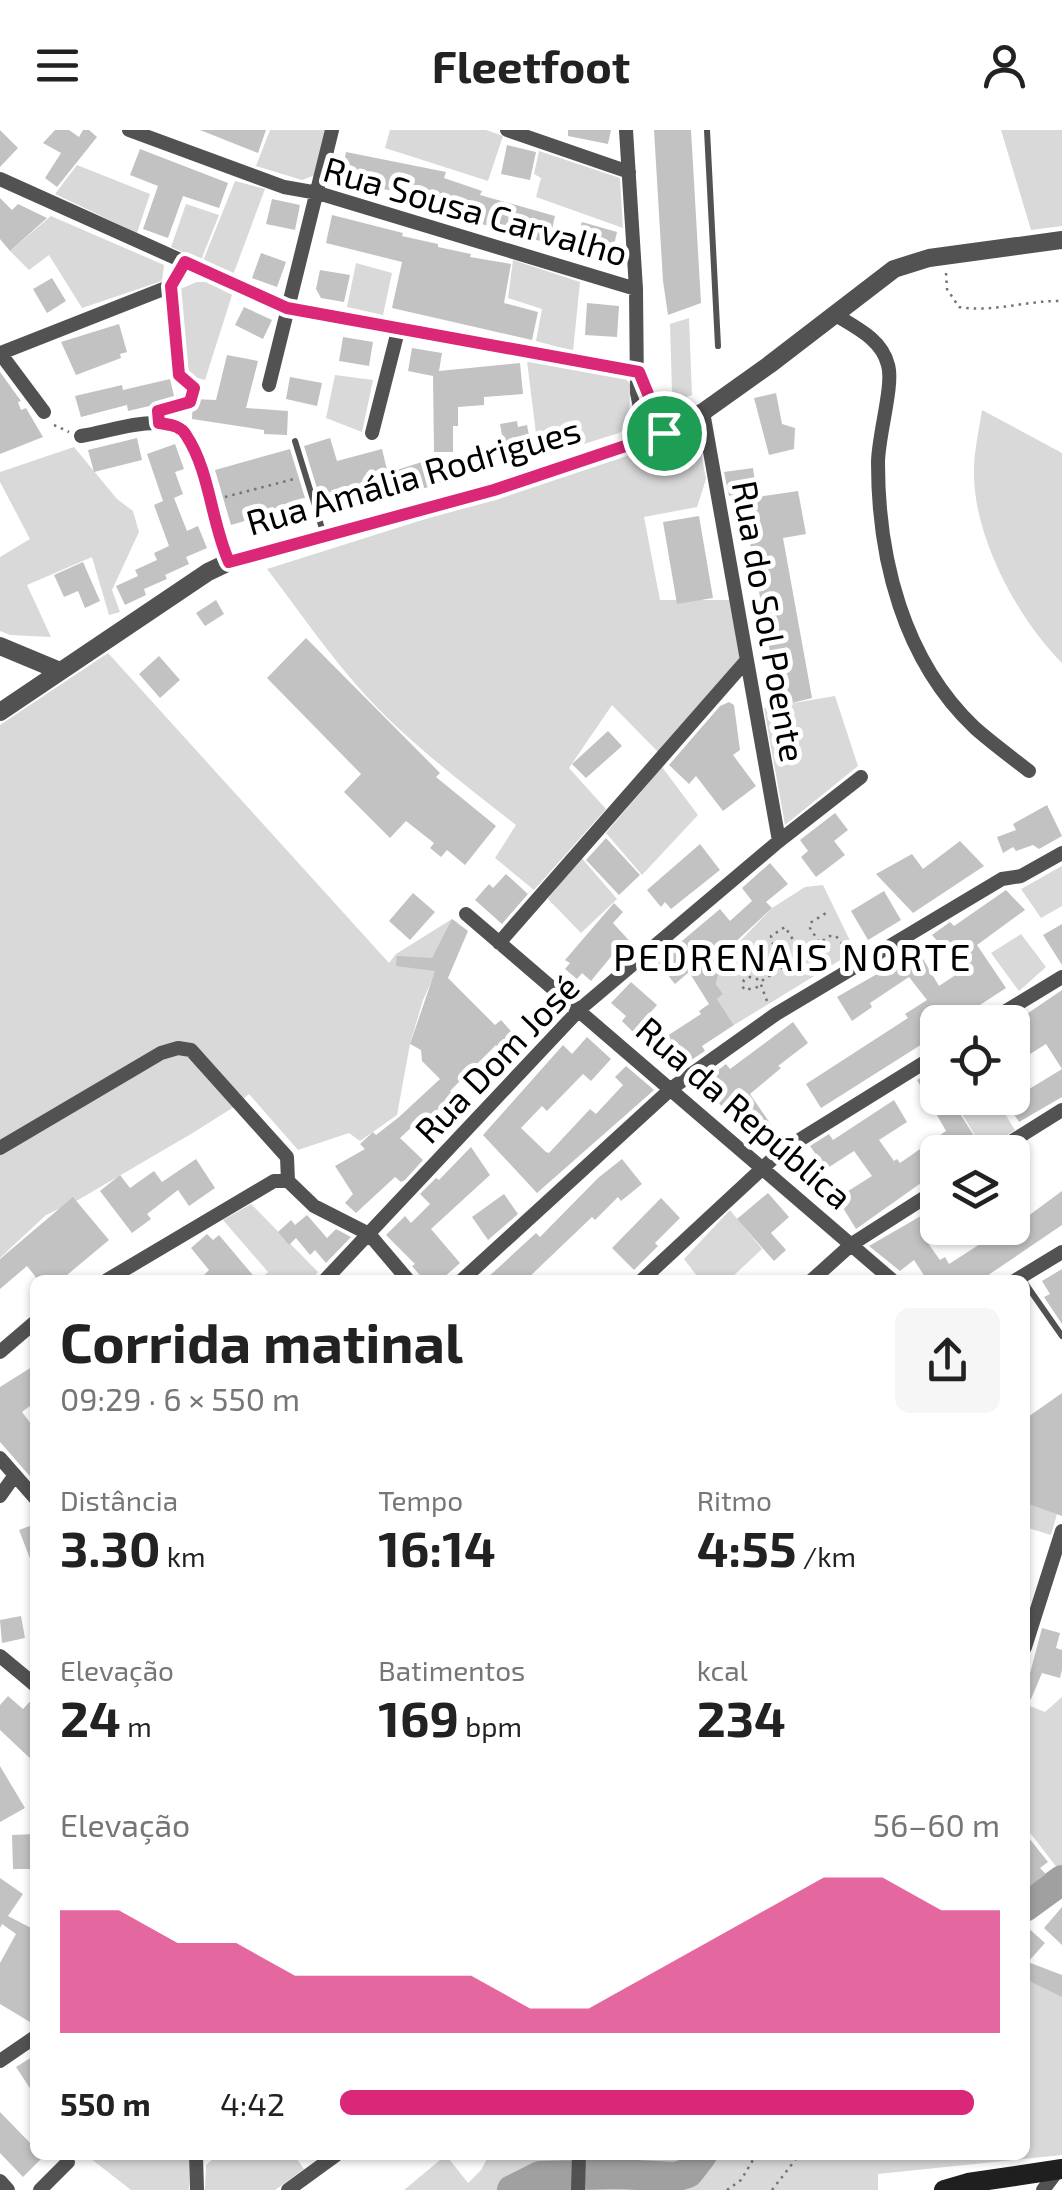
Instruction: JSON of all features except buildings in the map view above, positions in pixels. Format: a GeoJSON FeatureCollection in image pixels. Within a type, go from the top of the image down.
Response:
{"type":"FeatureCollection","features":[{"type":"Feature","properties":{"kind":"main road"},"geometry":{"type":"LineString","coordinates":[[944,2190],[1008,2184],[1061,2169]]}},
{"type":"Feature","properties":{"kind":"street","name":"Rua Sousa Carvalho"},"geometry":{"type":"LineString","coordinates":[[129,130],[284,187],[318,192],[636,289]]}},
{"type":"Feature","properties":{"kind":"street"},"geometry":{"type":"LineString","coordinates":[[269,385],[332,130]]}},
{"type":"Feature","properties":{"kind":"street"},"geometry":{"type":"LineString","coordinates":[[507,130],[630,172]]}},
{"type":"Feature","properties":{"kind":"street"},"geometry":{"type":"LineString","coordinates":[[626,130],[639,372],[655,437]]}},
{"type":"Feature","properties":{"kind":"street"},"geometry":{"type":"LineString","coordinates":[[0,179],[287,308],[639,372]]}},
{"type":"Feature","properties":{"kind":"street","name":"Rua Amália Rodrigues"},"geometry":{"type":"LineString","coordinates":[[0,712],[229,562],[494,490],[655,437],[703,412],[894,269],[946,256],[1062,240]]}},
{"type":"Feature","properties":{"kind":"street"},"geometry":{"type":"LineString","coordinates":[[44,412],[0,353],[171,286],[185,262]]}},
{"type":"Feature","properties":{"kind":"street"},"geometry":{"type":"LineString","coordinates":[[834,314],[875,340],[888,365],[888,392],[878,436],[878,506],[886,559],[901,612],[925,662],[956,706],[974,727],[1029,771]]}},
{"type":"Feature","properties":{"kind":"street"},"geometry":{"type":"LineString","coordinates":[[372,433],[399,328]]}},
{"type":"Feature","properties":{"kind":"street","name":"Rua do Sol Poente"},"geometry":{"type":"LineString","coordinates":[[703,412],[780,840]]}},
{"type":"Feature","properties":{"kind":"street"},"geometry":{"type":"LineString","coordinates":[[81,436],[159,423],[177,426],[186,434],[229,562]]}},
{"type":"Feature","properties":{"kind":"street"},"geometry":{"type":"LineString","coordinates":[[0,646],[60,671]]}},
{"type":"Feature","properties":{"kind":"street"},"geometry":{"type":"LineString","coordinates":[[499,943],[746,661]]}},
{"type":"Feature","properties":{"kind":"street","name":"Rua Dom José"},"geometry":{"type":"LineString","coordinates":[[330,1275],[580,1010],[780,840],[861,777]]}},
{"type":"Feature","properties":{"kind":"street"},"geometry":{"type":"LineString","coordinates":[[467,1275],[672,1088],[776,1014],[1002,880],[1021,876],[1062,853]]}},
{"type":"Feature","properties":{"kind":"street","name":"Rua da República"},"geometry":{"type":"LineString","coordinates":[[466,914],[886,1275]]}},
{"type":"Feature","properties":{"kind":"street"},"geometry":{"type":"LineString","coordinates":[[1016,1005],[1062,977]]}},
{"type":"Feature","properties":{"kind":"street"},"geometry":{"type":"LineString","coordinates":[[0,1148],[161,1053],[178,1048],[192,1050],[287,1157],[288,1181],[314,1206],[370,1234],[404,1275]]}},
{"type":"Feature","properties":{"kind":"street"},"geometry":{"type":"LineString","coordinates":[[647,1275],[780,1152],[920,1065]]}},
{"type":"Feature","properties":{"kind":"street"},"geometry":{"type":"LineString","coordinates":[[1022,1135],[1062,1110]]}},
{"type":"Feature","properties":{"kind":"street"},"geometry":{"type":"LineString","coordinates":[[115,1275],[274,1181],[288,1181]]}},
{"type":"Feature","properties":{"kind":"street"},"geometry":{"type":"LineString","coordinates":[[818,1275],[852,1244],[920,1201]]}},
{"type":"Feature","properties":{"kind":"street"},"geometry":{"type":"LineString","coordinates":[[1028,1275],[1062,1252]]}},
{"type":"Feature","properties":{"kind":"street"},"geometry":{"type":"LineString","coordinates":[[0,1352],[30,1327]]}},
{"type":"Feature","properties":{"kind":"street"},"geometry":{"type":"LineString","coordinates":[[0,1458],[30,1492]]}},
{"type":"Feature","properties":{"kind":"street"},"geometry":{"type":"LineString","coordinates":[[0,1496],[15,1475]]}},
{"type":"Feature","properties":{"kind":"street"},"geometry":{"type":"LineString","coordinates":[[1030,1632],[1062,1531]]}},
{"type":"Feature","properties":{"kind":"street"},"geometry":{"type":"LineString","coordinates":[[0,1656],[30,1681]]}},
{"type":"Feature","properties":{"kind":"street"},"geometry":{"type":"LineString","coordinates":[[0,2061],[30,2040]]}},
{"type":"Feature","properties":{"kind":"street"},"geometry":{"type":"LineString","coordinates":[[196,2160],[197,2190]]}},
{"type":"Feature","properties":{"kind":"street"},"geometry":{"type":"LineString","coordinates":[[288,2190],[329,2160]]}},
{"type":"Feature","properties":{"kind":"street"},"geometry":{"type":"LineString","coordinates":[[40,2190],[68,2162]]}},
{"type":"Feature","properties":{"kind":"street"},"geometry":{"type":"LineString","coordinates":[[578,2162],[578,2190]]}},
{"type":"Feature","properties":{"kind":"street"},"geometry":{"type":"LineString","coordinates":[[1043,2190],[1061,2169]]}},
{"type":"Feature","properties":{"kind":"street"},"geometry":{"type":"LineString","coordinates":[[0,2181],[8,2190]]}},
{"type":"Feature","properties":{"kind":"lane"},"geometry":{"type":"LineString","coordinates":[[707,130],[718,346]]}},
{"type":"Feature","properties":{"kind":"lane"},"geometry":{"type":"LineString","coordinates":[[295,441],[324,536]]}},
{"type":"Feature","properties":{"kind":"lane"},"geometry":{"type":"LineString","coordinates":[[1030,1292],[1062,1336]]}},
{"type":"Feature","properties":{"kind":"path"},"geometry":{"type":"LineString","coordinates":[[946,256],[946,289],[959,307],[973,310],[1034,301],[1062,302]]}},
{"type":"Feature","properties":{"kind":"path"},"geometry":{"type":"LineString","coordinates":[[159,423],[158,411],[190,402],[194,388],[179,375],[171,286]]}},
{"type":"Feature","properties":{"kind":"path"},"geometry":{"type":"LineString","coordinates":[[44,412],[57,429],[81,436]]}},
{"type":"Feature","properties":{"kind":"path"},"geometry":{"type":"LineString","coordinates":[[208,501],[306,476]]}},
{"type":"Feature","properties":{"kind":"path"},"geometry":{"type":"LineString","coordinates":[[819,943],[810,923],[826,914]]}},
{"type":"Feature","properties":{"kind":"path"},"geometry":{"type":"LineString","coordinates":[[776,1014],[760,989],[754,986],[745,990],[742,986],[744,980],[762,980],[786,965],[772,942],[771,936],[778,931],[785,928],[802,954],[836,936],[856,966]]}},
{"type":"Feature","properties":{"kind":"path"},"geometry":{"type":"LineString","coordinates":[[760,989],[762,980]]}},
{"type":"Feature","properties":{"kind":"path"},"geometry":{"type":"LineString","coordinates":[[727,2190],[741,2180],[753,2160]]}},
{"type":"Feature","properties":{"kind":"path"},"geometry":{"type":"LineString","coordinates":[[772,2190],[795,2160]]}},
{"type":"Feature","properties":{"kind":"shaded area"},"geometry":{"type":"Polygon","coordinates":[[[270,130],[325,130],[315,175],[302,180],[256,166],[270,130]]]}},
{"type":"Feature","properties":{"kind":"shaded area"},"geometry":{"type":"Polygon","coordinates":[[[390,130],[486,130],[503,136],[488,181],[385,148],[390,130]]]}},
{"type":"Feature","properties":{"kind":"shaded area"},"geometry":{"type":"Polygon","coordinates":[[[1001,130],[1062,130],[1062,226],[1031,230],[1001,130]]]}},
{"type":"Feature","properties":{"kind":"shaded area"},"geometry":{"type":"Polygon","coordinates":[[[539,151],[620,178],[623,228],[536,197],[541,178],[534,174],[539,151]]]}},
{"type":"Feature","properties":{"kind":"shaded area"},"geometry":{"type":"Polygon","coordinates":[[[77,165],[150,194],[137,233],[55,194],[77,165]]]}},
{"type":"Feature","properties":{"kind":"shaded area"},"geometry":{"type":"Polygon","coordinates":[[[235,181],[265,189],[233,275],[203,261],[235,181]]]}},
{"type":"Feature","properties":{"kind":"shaded area"},"geometry":{"type":"Polygon","coordinates":[[[186,204],[219,215],[201,260],[171,247],[186,204]]]}},
{"type":"Feature","properties":{"kind":"shaded area"},"geometry":{"type":"Polygon","coordinates":[[[51,216],[164,265],[162,281],[82,308],[49,255],[29,270],[10,251],[51,216]]]}},
{"type":"Feature","properties":{"kind":"shaded area"},"geometry":{"type":"Polygon","coordinates":[[[513,260],[580,282],[573,351],[536,341],[542,309],[508,298],[513,260]]]}},
{"type":"Feature","properties":{"kind":"shaded area"},"geometry":{"type":"Polygon","coordinates":[[[356,263],[392,273],[383,315],[347,307],[356,263]]]}},
{"type":"Feature","properties":{"kind":"shaded area"},"geometry":{"type":"Polygon","coordinates":[[[207,282],[232,295],[205,380],[182,374],[175,291],[207,282]]]}},
{"type":"Feature","properties":{"kind":"shaded area"},"geometry":{"type":"Polygon","coordinates":[[[689,318],[692,395],[682,399],[672,393],[670,324],[689,318]]]}},
{"type":"Feature","properties":{"kind":"shaded area"},"geometry":{"type":"Polygon","coordinates":[[[527,361],[626,379],[630,384],[629,426],[619,433],[539,458],[527,361]]]}},
{"type":"Feature","properties":{"kind":"shaded area"},"geometry":{"type":"Polygon","coordinates":[[[335,375],[373,380],[362,432],[326,418],[335,375]]]}},
{"type":"Feature","properties":{"kind":"shaded area"},"geometry":{"type":"Polygon","coordinates":[[[982,410],[1062,453],[1062,663],[1014,600],[981,522],[974,471],[982,410]]]}},
{"type":"Feature","properties":{"kind":"shaded area"},"geometry":{"type":"Polygon","coordinates":[[[688,436],[698,437],[706,479],[697,507],[644,517],[660,600],[730,600],[740,659],[658,752],[612,705],[569,768],[606,809],[534,890],[495,858],[516,825],[385,716],[328,651],[267,569],[688,436]]]}},
{"type":"Feature","properties":{"kind":"shaded area"},"geometry":{"type":"Polygon","coordinates":[[[74,447],[117,499],[133,511],[139,532],[112,590],[120,612],[109,615],[92,557],[27,585],[51,637],[10,635],[0,631],[0,557],[30,539],[0,482],[0,472],[74,447]]]}},
{"type":"Feature","properties":{"kind":"shaded area"},"geometry":{"type":"Polygon","coordinates":[[[108,653],[389,963],[396,954],[452,919],[458,923],[423,1000],[397,1115],[360,1141],[349,1133],[298,1150],[249,1094],[191,1134],[46,1215],[0,1258],[0,725],[108,653]]]}},
{"type":"Feature","properties":{"kind":"shaded area"},"geometry":{"type":"Polygon","coordinates":[[[835,696],[858,766],[785,825],[764,708],[835,696]]]}},
{"type":"Feature","properties":{"kind":"shaded area"},"geometry":{"type":"Polygon","coordinates":[[[662,767],[698,815],[642,875],[606,833],[662,767]]]}},
{"type":"Feature","properties":{"kind":"shaded area"},"geometry":{"type":"Polygon","coordinates":[[[580,856],[617,899],[581,933],[548,899],[580,856]]]}},
{"type":"Feature","properties":{"kind":"shaded area"},"geometry":{"type":"Polygon","coordinates":[[[1062,866],[1062,906],[1041,918],[1021,889],[1062,866]]]}},
{"type":"Feature","properties":{"kind":"shaded area"},"geometry":{"type":"Polygon","coordinates":[[[823,885],[855,951],[734,1025],[717,999],[723,994],[716,984],[721,961],[772,908],[805,887],[823,885]]]}},
{"type":"Feature","properties":{"kind":"shaded area"},"geometry":{"type":"Polygon","coordinates":[[[1021,934],[1046,967],[1019,991],[991,953],[1021,934]]]}},
{"type":"Feature","properties":{"kind":"shaded area"},"geometry":{"type":"Polygon","coordinates":[[[963,1115],[1006,1115],[1015,1130],[1007,1135],[975,1135],[963,1115]]]}},
{"type":"Feature","properties":{"kind":"shaded area"},"geometry":{"type":"Polygon","coordinates":[[[251,1204],[318,1272],[265,1275],[268,1272],[223,1220],[251,1204]]]}},
{"type":"Feature","properties":{"kind":"shaded area"},"geometry":{"type":"Polygon","coordinates":[[[730,1210],[762,1249],[734,1275],[696,1275],[684,1259],[730,1210]]]}},
{"type":"Feature","properties":{"kind":"shaded area"},"geometry":{"type":"Polygon","coordinates":[[[1030,1505],[1057,1514],[1051,1535],[1030,1529],[1030,1505]]]}},
{"type":"Feature","properties":{"kind":"shaded area"},"geometry":{"type":"Polygon","coordinates":[[[1062,1697],[1062,1893],[1030,1919],[1030,1890],[1058,1869],[1030,1834],[1030,1706],[1045,1712],[1062,1697]]]}},
{"type":"Feature","properties":{"kind":"shaded area"},"geometry":{"type":"Polygon","coordinates":[[[1030,1981],[1062,1996],[1062,2155],[1030,2158],[1030,1981]]]}},
{"type":"Feature","properties":{"kind":"shaded area"},"geometry":{"type":"Polygon","coordinates":[[[92,2160],[189,2160],[189,2190],[131,2190],[92,2160]]]}},
{"type":"Feature","properties":{"kind":"shaded area"},"geometry":{"type":"Polygon","coordinates":[[[212,2160],[298,2160],[304,2169],[275,2190],[205,2190],[206,2165],[212,2160]]]}},
{"type":"Feature","properties":{"kind":"shaded area"},"geometry":{"type":"Polygon","coordinates":[[[440,2160],[450,2160],[468,2183],[486,2160],[567,2160],[569,2190],[404,2190],[440,2160]]]}},
{"type":"Feature","properties":{"kind":"shaded area"},"geometry":{"type":"Polygon","coordinates":[[[635,2160],[1014,2160],[878,2174],[878,2190],[587,2190],[587,2169],[635,2160]]]}},
{"type":"Feature","properties":{"kind":"waterway"},"geometry":{"type":"LineString","coordinates":[[1030,1903],[1062,1880]]}},
{"type":"Feature","properties":{"kind":"waterway"},"geometry":{"type":"LineString","coordinates":[[512,2190],[540,2176],[675,2177],[688,2173],[698,2160]]}},
{"type":"Feature","properties":{"kind":"district","name":"PEDRENAIS NORTE"},"geometry":{"type":"Point","coordinates":[793,956]}},
{"type":"Feature","properties":{"kind":"route"},"geometry":{"type":"LineString","coordinates":[[185,262],[287,308],[639,372],[664,433],[494,490],[229,562],[186,434],[177,426],[159,423],[158,411],[190,402],[194,388],[179,375],[171,286],[185,262]]}}]}
